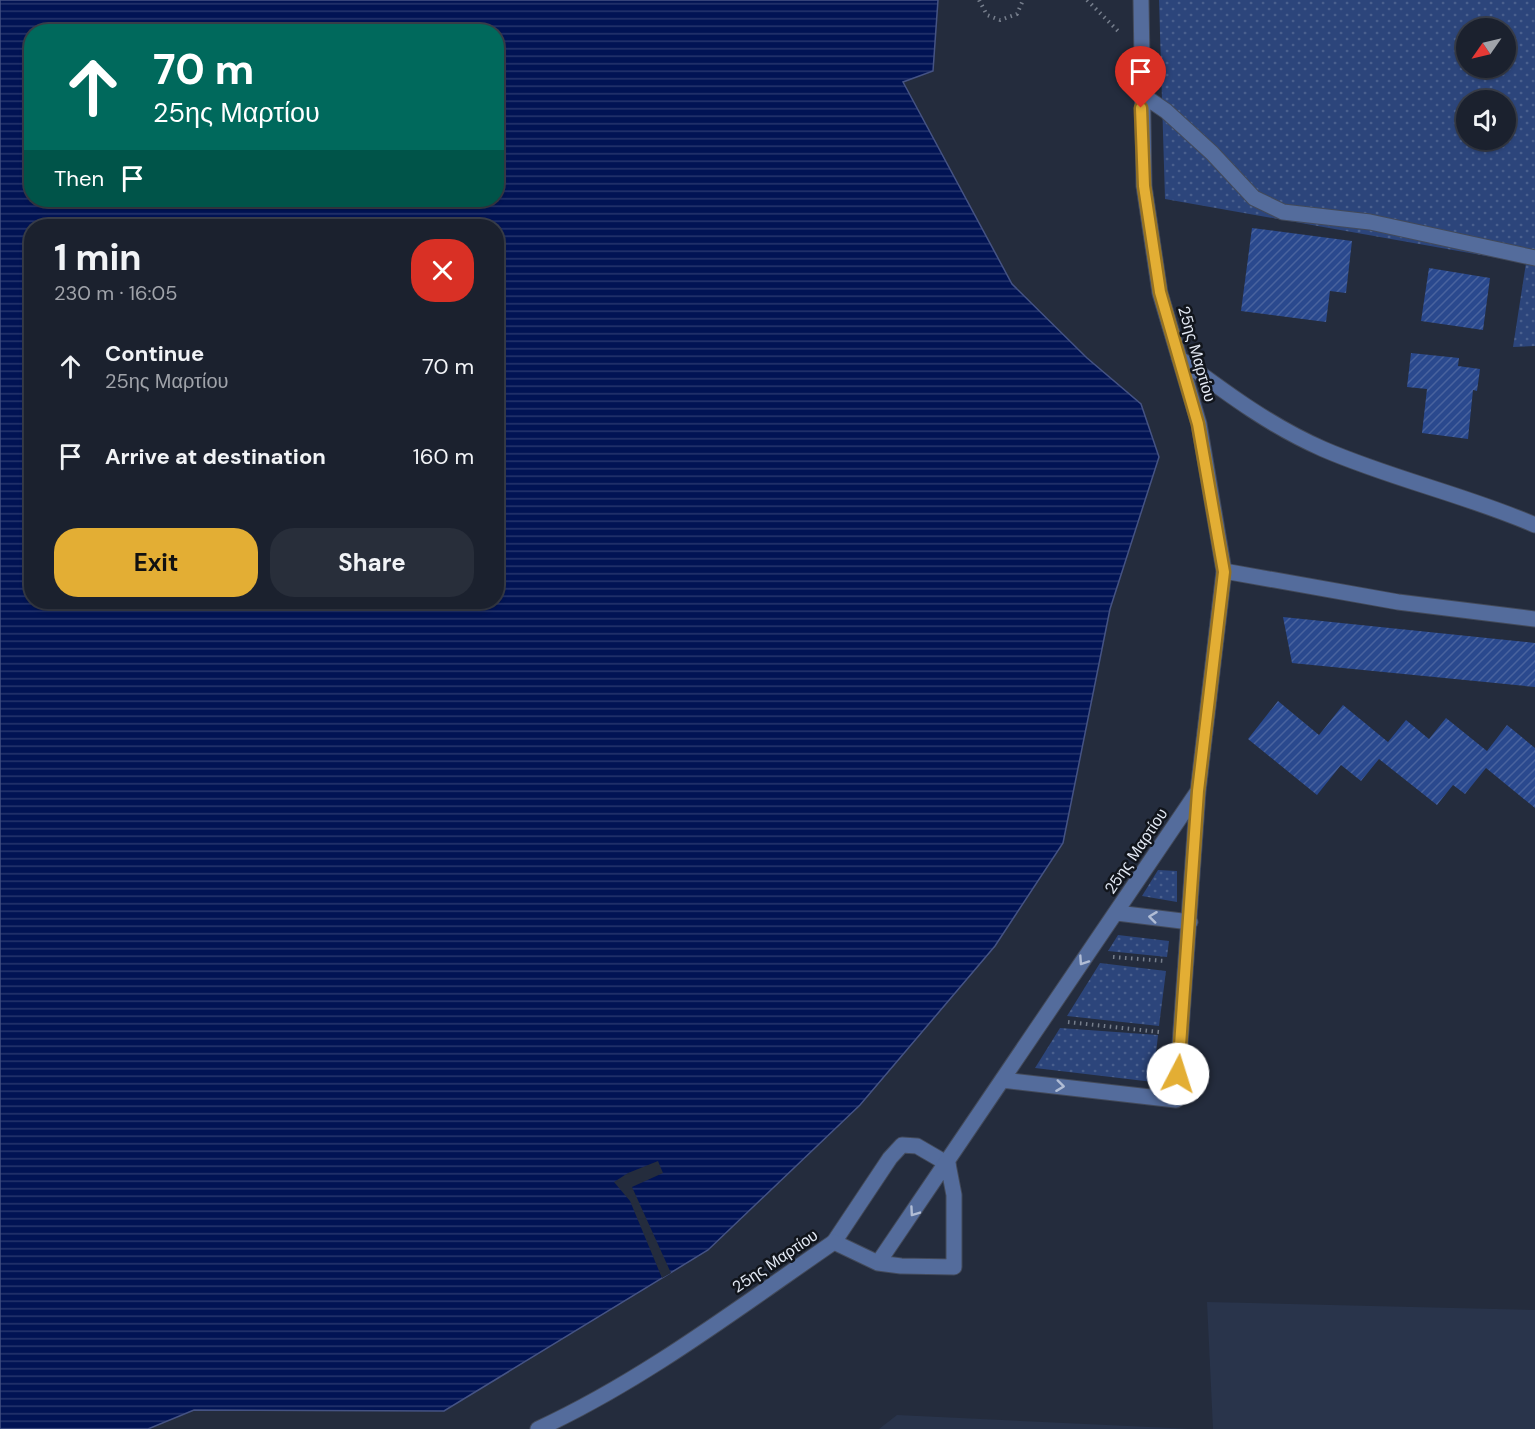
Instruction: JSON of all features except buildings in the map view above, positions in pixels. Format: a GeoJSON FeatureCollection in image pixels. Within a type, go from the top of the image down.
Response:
{"type":"FeatureCollection","features":[{"type":"Feature","properties":{"kind":"street","name":"25ης Μαρτίου"},"geometry":{"type":"LineString","coordinates":[[537,1429],[579,1410],[681,1348],[834,1242],[878,1263],[948,1164],[1002,1080],[1198,791],[1224,572],[1198,424],[1160,292],[1146,198],[1141,94],[1141,0]]}},
{"type":"Feature","properties":{"kind":"street"},"geometry":{"type":"LineString","coordinates":[[1141,94],[1166,111],[1204,146],[1254,198],[1283,212],[1370,222],[1535,258]]}},
{"type":"Feature","properties":{"kind":"street"},"geometry":{"type":"LineString","coordinates":[[1179,358],[1251,411],[1322,448],[1430,489],[1494,507],[1535,525]]}},
{"type":"Feature","properties":{"kind":"street"},"geometry":{"type":"LineString","coordinates":[[1224,572],[1398,602],[1535,619]]}},
{"type":"Feature","properties":{"kind":"street"},"geometry":{"type":"LineString","coordinates":[[1002,1080],[1176,1100],[1198,791]]}},
{"type":"Feature","properties":{"kind":"street"},"geometry":{"type":"LineString","coordinates":[[1117,913],[1190,922]]}},
{"type":"Feature","properties":{"kind":"street"},"geometry":{"type":"LineString","coordinates":[[834,1242],[890,1158],[902,1145],[917,1146],[948,1164],[954,1195],[954,1267],[878,1263]]}},
{"type":"Feature","properties":{"kind":"path"},"geometry":{"type":"LineString","coordinates":[[979,0],[987,15],[1000,20],[1017,14],[1023,0]]}},
{"type":"Feature","properties":{"kind":"path"},"geometry":{"type":"LineString","coordinates":[[1087,0],[1140,52]]}},
{"type":"Feature","properties":{"kind":"path"},"geometry":{"type":"LineString","coordinates":[[1086,955],[1186,963]]}},
{"type":"Feature","properties":{"kind":"path"},"geometry":{"type":"LineString","coordinates":[[1043,1019],[1181,1034]]}},
{"type":"Feature","properties":{"kind":"shaded area"},"geometry":{"type":"Polygon","coordinates":[[[0,0],[938,0],[933,71],[903,82],[1012,284],[1087,358],[1141,404],[1159,457],[1110,609],[1063,843],[995,946],[860,1105],[708,1250],[444,1411],[194,1410],[148,1429],[0,1429],[0,0]]]}},
{"type":"Feature","properties":{"kind":"shaded area"},"geometry":{"type":"Polygon","coordinates":[[[1159,0],[1535,0],[1535,346],[1513,347],[1526,263],[1165,199],[1159,0]]]}},
{"type":"Feature","properties":{"kind":"shaded area"},"geometry":{"type":"Polygon","coordinates":[[[1158,870],[1177,871],[1177,902],[1142,896],[1158,870]]]}},
{"type":"Feature","properties":{"kind":"shaded area"},"geometry":{"type":"Polygon","coordinates":[[[1118,935],[1169,941],[1167,957],[1108,951],[1118,935]]]}},
{"type":"Feature","properties":{"kind":"shaded area"},"geometry":{"type":"Polygon","coordinates":[[[1100,963],[1166,971],[1159,1026],[1067,1016],[1100,963]]]}},
{"type":"Feature","properties":{"kind":"shaded area"},"geometry":{"type":"Polygon","coordinates":[[[1060,1028],[1158,1035],[1153,1082],[1035,1068],[1060,1028]]]}},
{"type":"Feature","properties":{"kind":"shaded area"},"geometry":{"type":"Polygon","coordinates":[[[1207,1302],[1535,1310],[1535,1429],[1213,1429],[1207,1302]]]}},
{"type":"Feature","properties":{"kind":"shaded area"},"geometry":{"type":"Polygon","coordinates":[[[897,1415],[1192,1429],[879,1429],[897,1415]]]}},
{"type":"Feature","properties":{"kind":"pier"},"geometry":{"type":"Polygon","coordinates":[[[658,1161],[663,1173],[632,1187],[671,1273],[662,1278],[630,1201],[614,1182],[628,1173],[658,1161]]]}},
{"type":"Feature","properties":{"kind":"route"},"geometry":{"type":"LineString","coordinates":[[1141,108],[1144,186],[1160,292],[1198,424],[1224,572],[1198,791],[1178,1074]]}}]}
